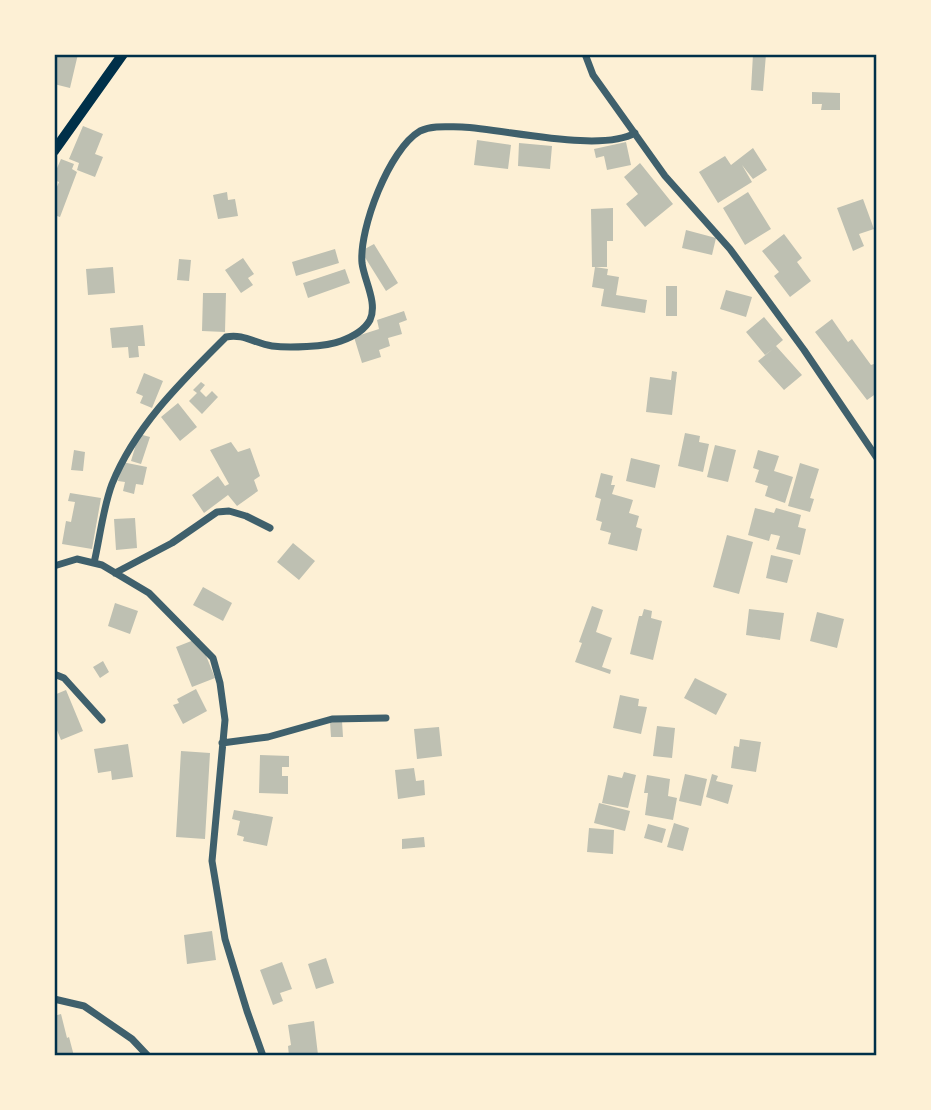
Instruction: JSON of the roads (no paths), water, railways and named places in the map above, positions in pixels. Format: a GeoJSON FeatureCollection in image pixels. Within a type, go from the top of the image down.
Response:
{"type":"FeatureCollection","features":[{"type":"Feature","properties":{"kind":"main road"},"geometry":{"type":"LineString","coordinates":[[56,145],[122,54]]}},
{"type":"Feature","properties":{"kind":"street"},"geometry":{"type":"LineString","coordinates":[[585,54],[593,75],[665,176],[730,249],[804,350],[877,458]]}},
{"type":"Feature","properties":{"kind":"street"},"geometry":{"type":"LineString","coordinates":[[94,563],[111,487],[126,453],[172,390],[226,337],[235,335],[270,346],[337,343],[359,332],[371,318],[372,304],[362,265],[362,247],[374,198],[404,145],[412,138],[421,131],[439,126],[577,140],[611,141],[625,139],[635,133]]}},
{"type":"Feature","properties":{"kind":"street"},"geometry":{"type":"LineString","coordinates":[[115,573],[172,543],[217,512],[229,511],[246,516],[270,528]]}},
{"type":"Feature","properties":{"kind":"street"},"geometry":{"type":"LineString","coordinates":[[54,566],[77,559],[94,563],[115,573],[149,593],[213,658],[225,720],[212,861],[225,939],[263,1056]]}},
{"type":"Feature","properties":{"kind":"street"},"geometry":{"type":"LineString","coordinates":[[54,674],[64,678],[102,720]]}},
{"type":"Feature","properties":{"kind":"street"},"geometry":{"type":"LineString","coordinates":[[222,743],[268,737],[332,719],[386,718]]}},
{"type":"Feature","properties":{"kind":"street"},"geometry":{"type":"LineString","coordinates":[[54,999],[84,1006],[132,1039],[148,1056]]}}]}
